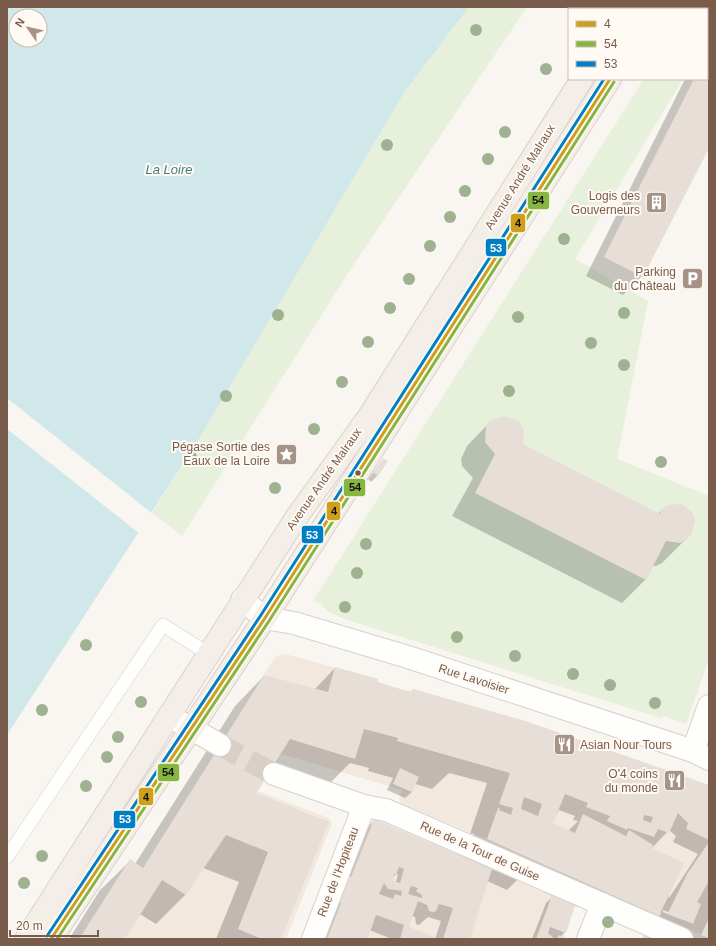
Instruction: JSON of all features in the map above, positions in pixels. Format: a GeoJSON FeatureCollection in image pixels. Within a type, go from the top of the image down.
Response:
{"type":"FeatureCollection","features":[{"type":"Feature","properties":{"kind":"main road","name":"Avenue André Malraux"},"geometry":{"type":"LineString","coordinates":[[26,939],[169,716],[207,653],[296,518],[370,415],[581,80]]}},
{"type":"Feature","properties":{"kind":"main road","name":"Avenue André Malraux"},"geometry":{"type":"LineString","coordinates":[[51,939],[265,618],[609,80]]}},
{"type":"Feature","properties":{"kind":"street","name":"Rue Lavoisier"},"geometry":{"type":"LineString","coordinates":[[242,600],[265,618],[294,623],[408,657],[701,755]]}},
{"type":"Feature","properties":{"kind":"street"},"geometry":{"type":"LineString","coordinates":[[701,755],[709,706]]}},
{"type":"Feature","properties":{"kind":"street"},"geometry":{"type":"LineString","coordinates":[[169,716],[220,746]]}},
{"type":"Feature","properties":{"kind":"street","name":"Rue de la Tour de Guise"},"geometry":{"type":"LineString","coordinates":[[274,774],[364,806],[386,810],[682,939]]}},
{"type":"Feature","properties":{"kind":"street","name":"Rue de l'Hopiteau"},"geometry":{"type":"LineString","coordinates":[[313,939],[364,806]]}},
{"type":"Feature","properties":{"kind":"street"},"geometry":{"type":"LineString","coordinates":[[588,939],[602,904]]}},
{"type":"Feature","properties":{"kind":"street"},"geometry":{"type":"LineString","coordinates":[[36,939],[41,915]]}},
{"type":"Feature","properties":{"kind":"lane"},"geometry":{"type":"LineString","coordinates":[[7,857],[163,625],[207,653]]}},
{"type":"Feature","properties":{"kind":"shaded area"},"geometry":{"type":"Polygon","coordinates":[[[285,654],[378,679],[378,682],[400,689],[411,691],[413,689],[525,721],[709,785],[709,938],[559,872],[560,871],[538,861],[402,804],[399,799],[402,790],[281,754],[258,791],[329,818],[332,824],[286,939],[79,939],[130,859],[143,868],[275,657],[285,654]]]}},
{"type":"Feature","properties":{"kind":"shaded area"},"geometry":{"type":"Polygon","coordinates":[[[374,819],[575,905],[563,939],[327,939],[341,903],[348,875],[351,877],[374,819]]]}},
{"type":"Feature","properties":{"kind":"green space"},"geometry":{"type":"Polygon","coordinates":[[[469,7],[527,7],[352,267],[182,536],[152,513],[199,439],[404,93],[469,7]]]}},
{"type":"Feature","properties":{"kind":"green space"},"geometry":{"type":"Polygon","coordinates":[[[643,80],[682,80],[575,259],[648,301],[617,459],[709,496],[709,659],[686,724],[664,716],[661,718],[347,620],[327,611],[321,604],[313,601],[643,80]]]}},
{"type":"Feature","properties":{"kind":"water","name":"La Loire"},"geometry":{"type":"Polygon","coordinates":[[[7,7],[469,7],[404,93],[199,439],[7,735],[7,7]]]}},
{"type":"Feature","properties":{"kind":"pier"},"geometry":{"type":"Polygon","coordinates":[[[7,398],[153,514],[140,534],[7,429],[7,398]]]}},
{"type":"Feature","properties":{"kind":"building","name":"Logis des Gouverneurs"},"geometry":{"type":"Polygon","coordinates":[[[709,53],[709,148],[643,277],[604,257],[693,80],[708,80],[709,53]]]}},
{"type":"Feature","properties":{"kind":"building"},"geometry":{"type":"Polygon","coordinates":[[[504,416],[518,421],[521,425],[524,431],[523,444],[660,514],[662,509],[668,505],[682,504],[692,512],[695,521],[691,535],[680,543],[666,541],[646,580],[475,493],[495,454],[485,442],[486,427],[490,421],[504,416]]]}},
{"type":"Feature","properties":{"kind":"building"},"geometry":{"type":"Polygon","coordinates":[[[383,458],[388,461],[378,476],[373,473],[383,458]]]}},
{"type":"Feature","properties":{"kind":"building"},"geometry":{"type":"Polygon","coordinates":[[[335,667],[378,679],[378,682],[400,689],[411,692],[413,689],[525,721],[709,785],[709,840],[686,829],[688,823],[678,813],[669,833],[658,829],[654,837],[628,828],[627,830],[607,821],[610,816],[586,807],[588,803],[565,794],[553,823],[575,833],[583,814],[626,836],[629,830],[653,845],[652,848],[684,863],[659,916],[487,839],[498,808],[500,808],[499,810],[511,815],[513,808],[499,804],[510,773],[397,741],[398,738],[364,729],[355,759],[290,739],[256,793],[329,822],[281,939],[262,939],[238,929],[268,852],[226,835],[186,895],[162,880],[125,939],[79,939],[130,859],[143,868],[264,675],[328,692],[335,667]],[[524,797],[521,809],[538,816],[542,804],[524,797]],[[644,815],[643,820],[651,823],[653,817],[644,815]]]}},
{"type":"Feature","properties":{"kind":"building"},"geometry":{"type":"Polygon","coordinates":[[[400,768],[419,777],[412,792],[393,784],[400,768]]]}},
{"type":"Feature","properties":{"kind":"building"},"geometry":{"type":"Polygon","coordinates":[[[374,819],[492,869],[470,939],[443,939],[453,908],[439,904],[436,911],[433,912],[429,911],[427,905],[418,901],[409,927],[439,939],[400,939],[404,925],[376,915],[368,938],[371,939],[327,939],[341,903],[336,901],[348,875],[351,877],[374,819]],[[399,867],[392,880],[400,883],[404,869],[399,867]],[[384,883],[379,894],[393,899],[395,894],[401,896],[402,891],[388,889],[384,883]],[[411,886],[408,894],[422,898],[422,895],[416,891],[418,888],[411,886]]]}},
{"type":"Feature","properties":{"kind":"building"},"geometry":{"type":"Polygon","coordinates":[[[709,842],[709,881],[697,902],[701,904],[693,924],[668,913],[687,874],[709,842]]]}},
{"type":"Feature","properties":{"kind":"building"},"geometry":{"type":"Polygon","coordinates":[[[552,895],[575,905],[566,933],[550,927],[548,934],[551,935],[550,939],[536,939],[552,895]]]}},
{"type":"Feature","properties":{"kind":"building"},"geometry":{"type":"Polygon","coordinates":[[[709,918],[709,938],[701,935],[709,918]]]}},
{"type":"Feature","properties":{"kind":"building"},"geometry":{"type":"Polygon","coordinates":[[[644,934],[656,939],[642,939],[644,934]]]}},
{"type":"Feature","properties":{"kind":"building"},"geometry":{"type":"Polygon","coordinates":[[[559,935],[564,938],[557,939],[559,935]]]}},
{"type":"Feature","properties":{"kind":"tunnel"},"geometry":{"type":"LineString","coordinates":[[220,745],[274,774]]}},
{"type":"Feature","properties":{"kind":"transit line","name":"53"},"geometry":{"type":"LineString","coordinates":[[47,936],[261,615],[603,80]]}},
{"type":"Feature","properties":{"kind":"transit line","name":"4"},"geometry":{"type":"LineString","coordinates":[[51,939],[265,618],[609,80]]}},
{"type":"Feature","properties":{"kind":"transit line","name":"54"},"geometry":{"type":"LineString","coordinates":[[57,939],[269,621],[614,82]]}},
{"type":"Feature","properties":{"kind":"place","name":"Logis des Gouverneurs"},"geometry":{"type":"Point","coordinates":[656,203]}},
{"type":"Feature","properties":{"kind":"place","name":"Parking du Château"},"geometry":{"type":"Point","coordinates":[692,279]}},
{"type":"Feature","properties":{"kind":"place","name":"Pégase Sortie des Eaux de la Loire"},"geometry":{"type":"Point","coordinates":[286,454]}},
{"type":"Feature","properties":{"kind":"place","name":"Asian Nour Tours"},"geometry":{"type":"Point","coordinates":[565,745]}},
{"type":"Feature","properties":{"kind":"place","name":"O'4 coins du monde"},"geometry":{"type":"Point","coordinates":[674,781]}}]}
